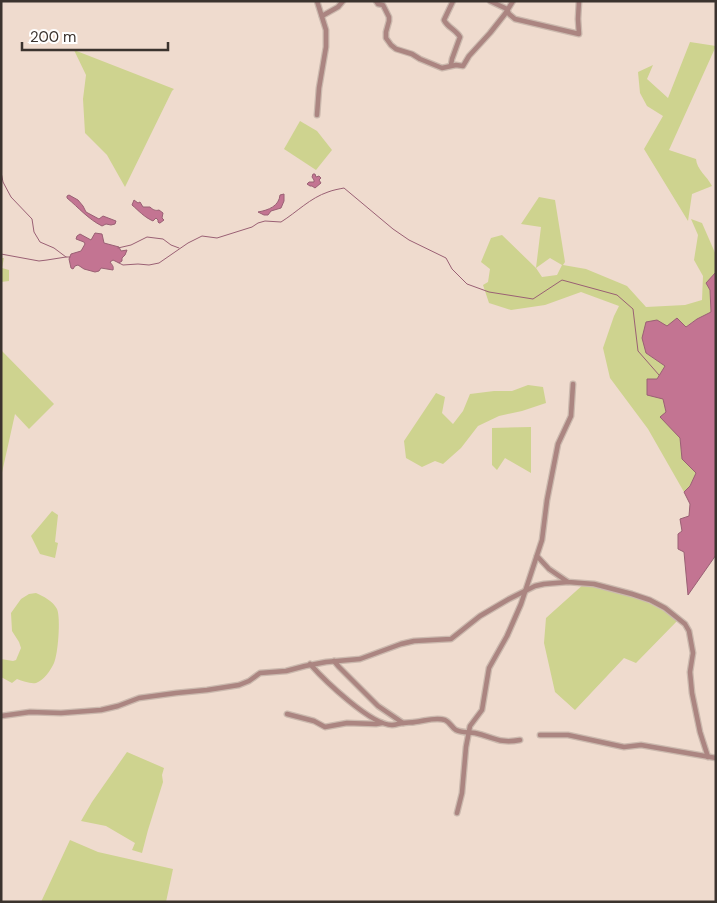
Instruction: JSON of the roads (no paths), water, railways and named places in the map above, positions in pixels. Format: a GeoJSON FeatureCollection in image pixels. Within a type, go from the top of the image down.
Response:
{"type":"FeatureCollection","features":[{"type":"Feature","properties":{"kind":"street"},"geometry":{"type":"LineString","coordinates":[[317,1],[326,30],[326,47],[319,88],[317,115]]}},
{"type":"Feature","properties":{"kind":"street"},"geometry":{"type":"LineString","coordinates":[[322,16],[338,7],[344,1]]}},
{"type":"Feature","properties":{"kind":"street"},"geometry":{"type":"LineString","coordinates":[[376,1],[383,6],[389,17],[386,38],[391,45],[442,68],[451,65],[463,66],[469,56],[505,14],[513,1]]}},
{"type":"Feature","properties":{"kind":"street"},"geometry":{"type":"LineString","coordinates":[[451,65],[460,37],[444,20],[454,1]]}},
{"type":"Feature","properties":{"kind":"street"},"geometry":{"type":"LineString","coordinates":[[490,1],[507,8],[509,14],[515,19],[579,34],[579,1]]}},
{"type":"Feature","properties":{"kind":"street"},"geometry":{"type":"LineString","coordinates":[[457,813],[462,793],[468,732],[482,710],[490,666],[510,630],[526,592],[542,540],[547,500],[558,444],[571,416],[572,384]]}},
{"type":"Feature","properties":{"kind":"street"},"geometry":{"type":"LineString","coordinates":[[536,556],[549,569],[568,582]]}},
{"type":"Feature","properties":{"kind":"street"},"geometry":{"type":"LineString","coordinates":[[1,716],[30,712],[61,713],[101,710],[138,698],[239,685],[260,673],[286,671],[310,664],[360,659],[414,641],[451,639],[480,616],[526,592],[544,584],[568,582],[594,584],[650,600],[665,608],[685,624],[689,631],[694,653],[690,672],[692,693],[700,732],[708,757]]}},
{"type":"Feature","properties":{"kind":"street"},"geometry":{"type":"LineString","coordinates":[[334,661],[378,706],[403,723]]}},
{"type":"Feature","properties":{"kind":"street"},"geometry":{"type":"LineString","coordinates":[[310,664],[348,699],[382,723]]}},
{"type":"Feature","properties":{"kind":"street"},"geometry":{"type":"LineString","coordinates":[[287,714],[314,721],[325,727],[347,723],[395,725],[426,720],[444,720],[457,731],[482,735],[497,740],[520,740]]}},
{"type":"Feature","properties":{"kind":"street"},"geometry":{"type":"LineString","coordinates":[[540,735],[568,735],[624,746],[641,745],[716,758]]}},
{"type":"Feature","properties":{"kind":"waterway"},"geometry":{"type":"LineString","coordinates":[[1,172],[3,182],[11,197],[32,219],[34,232],[40,242],[54,248],[66,257],[70,257]]}},
{"type":"Feature","properties":{"kind":"waterway"},"geometry":{"type":"LineString","coordinates":[[119,263],[123,265],[159,263],[188,243],[202,236],[217,238],[265,221],[281,222],[315,198],[330,191],[344,188],[409,240],[446,258],[452,269],[467,284],[489,292],[533,299],[562,280],[617,295],[633,309],[638,351],[659,375]]}},
{"type":"Feature","properties":{"kind":"waterway"},"geometry":{"type":"LineString","coordinates":[[118,248],[131,245],[147,237],[163,239],[179,248]]}},
{"type":"Feature","properties":{"kind":"waterway"},"geometry":{"type":"LineString","coordinates":[[1,254],[39,261],[66,257]]}}]}
